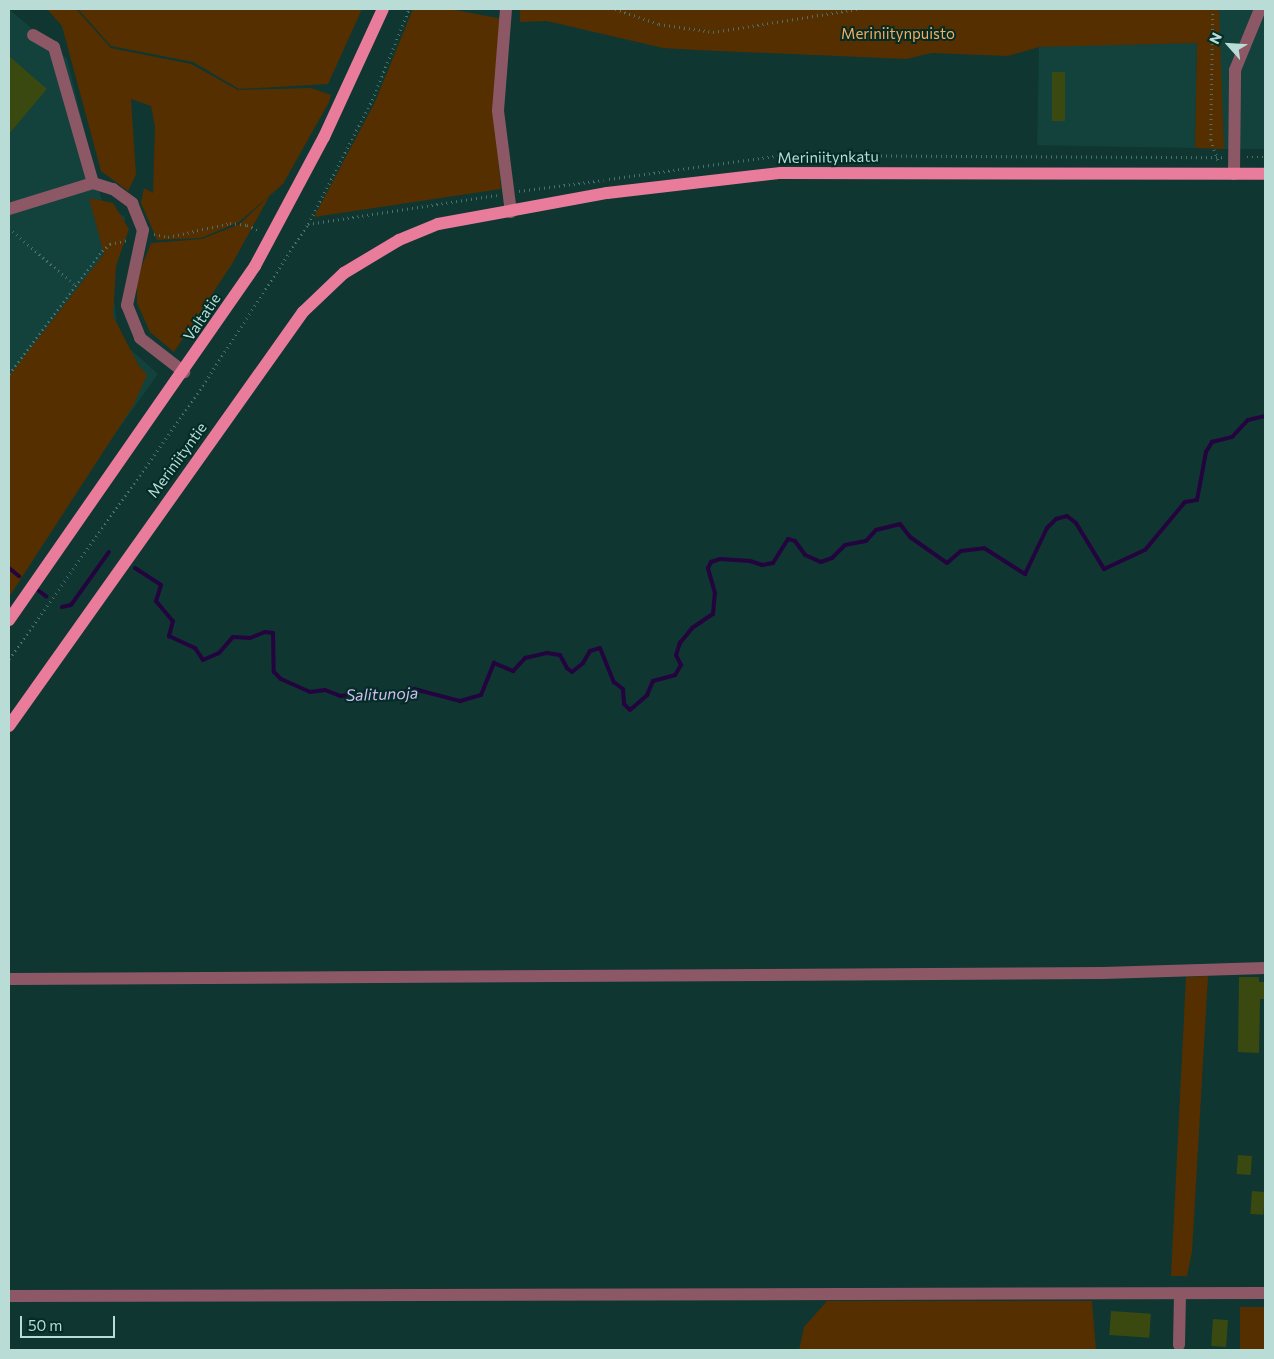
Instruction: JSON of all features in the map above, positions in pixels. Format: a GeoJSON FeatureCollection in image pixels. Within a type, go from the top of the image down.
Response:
{"type":"FeatureCollection","features":[{"type":"Feature","properties":{"kind":"main road","name":"Valtatie"},"geometry":{"type":"LineString","coordinates":[[9,620],[184,372],[255,266],[324,137],[383,9]]}},
{"type":"Feature","properties":{"kind":"main road","name":"Meriniitynkatu"},"geometry":{"type":"LineString","coordinates":[[399,240],[438,224],[607,193],[781,173],[1265,174]]}},
{"type":"Feature","properties":{"kind":"main road","name":"Meriniityntie"},"geometry":{"type":"LineString","coordinates":[[9,726],[303,312],[344,273],[399,240]]}},
{"type":"Feature","properties":{"kind":"street"},"geometry":{"type":"LineString","coordinates":[[506,9],[507,24],[498,111],[511,212]]}},
{"type":"Feature","properties":{"kind":"street"},"geometry":{"type":"LineString","coordinates":[[1234,174],[1235,70],[1260,9]]}},
{"type":"Feature","properties":{"kind":"street"},"geometry":{"type":"LineString","coordinates":[[33,35],[54,47],[93,183]]}},
{"type":"Feature","properties":{"kind":"street"},"geometry":{"type":"LineString","coordinates":[[9,209],[93,183],[114,189],[132,203],[143,230],[127,305],[140,338],[184,372]]}},
{"type":"Feature","properties":{"kind":"street"},"geometry":{"type":"LineString","coordinates":[[9,980],[1093,973],[1265,968]]}},
{"type":"Feature","properties":{"kind":"street"},"geometry":{"type":"LineString","coordinates":[[9,1296],[1180,1294],[1264,1291]]}},
{"type":"Feature","properties":{"kind":"street"},"geometry":{"type":"LineString","coordinates":[[1179,1345],[1180,1294]]}},
{"type":"Feature","properties":{"kind":"path"},"geometry":{"type":"LineString","coordinates":[[9,659],[203,386],[308,224],[372,100],[409,9]]}},
{"type":"Feature","properties":{"kind":"path"},"geometry":{"type":"LineString","coordinates":[[615,9],[659,24],[713,32],[859,9]]}},
{"type":"Feature","properties":{"kind":"path"},"geometry":{"type":"LineString","coordinates":[[1213,9],[1211,140],[1219,157],[1220,173]]}},
{"type":"Feature","properties":{"kind":"path"},"geometry":{"type":"LineString","coordinates":[[143,230],[168,237],[230,223],[247,225],[271,236]]}},
{"type":"Feature","properties":{"kind":"path"},"geometry":{"type":"LineString","coordinates":[[9,228],[76,286]]}},
{"type":"Feature","properties":{"kind":"path"},"geometry":{"type":"LineString","coordinates":[[9,374],[102,251],[110,244],[128,240]]}},
{"type":"Feature","properties":{"kind":"shaded area"},"geometry":{"type":"Polygon","coordinates":[[[9,9],[67,59],[102,202],[125,217],[125,241],[111,269],[118,338],[158,374],[9,582],[9,9]]]}},
{"type":"Feature","properties":{"kind":"shaded area"},"geometry":{"type":"Polygon","coordinates":[[[1219,9],[1265,9],[1265,149],[1219,149],[1219,9]]]}},
{"type":"Feature","properties":{"kind":"shaded area"},"geometry":{"type":"Polygon","coordinates":[[[1039,40],[1197,43],[1195,148],[1037,145],[1039,40]]]}},
{"type":"Feature","properties":{"kind":"green space"},"geometry":{"type":"Polygon","coordinates":[[[47,9],[76,9],[111,48],[191,64],[238,90],[311,88],[331,95],[329,102],[283,184],[239,222],[201,238],[157,240],[141,203],[144,188],[153,193],[155,127],[151,106],[131,99],[136,175],[128,191],[101,171],[62,26],[47,9]]]}},
{"type":"Feature","properties":{"kind":"green space"},"geometry":{"type":"Polygon","coordinates":[[[78,9],[362,9],[328,84],[239,89],[193,62],[111,46],[78,9]]]}},
{"type":"Feature","properties":{"kind":"green space"},"geometry":{"type":"Polygon","coordinates":[[[413,9],[449,9],[503,19],[494,115],[501,189],[314,217],[375,102],[413,9]]]}},
{"type":"Feature","properties":{"kind":"green space","name":"Meriniitynpuisto"},"geometry":{"type":"Polygon","coordinates":[[[520,9],[1219,9],[1224,149],[1195,148],[1197,43],[1039,47],[1008,56],[932,53],[906,59],[696,50],[663,48],[547,21],[520,22],[520,9]]]}},
{"type":"Feature","properties":{"kind":"green space"},"geometry":{"type":"Polygon","coordinates":[[[270,195],[232,264],[174,352],[150,332],[137,303],[137,278],[151,243],[202,239],[240,224],[270,195]]]}},
{"type":"Feature","properties":{"kind":"green space"},"geometry":{"type":"Polygon","coordinates":[[[89,198],[113,203],[129,229],[116,266],[113,316],[139,366],[147,375],[133,406],[9,597],[9,376],[104,254],[89,198]]]}},
{"type":"Feature","properties":{"kind":"green space"},"geometry":{"type":"Polygon","coordinates":[[[1208,976],[1192,1252],[1187,1276],[1171,1276],[1186,977],[1208,976]]]}},
{"type":"Feature","properties":{"kind":"green space"},"geometry":{"type":"Polygon","coordinates":[[[827,1301],[1092,1301],[1096,1350],[799,1350],[804,1327],[827,1301]]]}},
{"type":"Feature","properties":{"kind":"green space"},"geometry":{"type":"Polygon","coordinates":[[[1240,1307],[1265,1307],[1265,1350],[1240,1350],[1240,1307]]]}},
{"type":"Feature","properties":{"kind":"building"},"geometry":{"type":"Polygon","coordinates":[[[9,56],[47,89],[9,134],[9,56]]]}},
{"type":"Feature","properties":{"kind":"building"},"geometry":{"type":"Polygon","coordinates":[[[1052,72],[1065,72],[1065,121],[1052,121],[1052,72]]]}},
{"type":"Feature","properties":{"kind":"building"},"geometry":{"type":"Polygon","coordinates":[[[1239,977],[1259,977],[1259,982],[1265,982],[1265,999],[1260,999],[1259,1053],[1238,1052],[1239,977]]]}},
{"type":"Feature","properties":{"kind":"building"},"geometry":{"type":"Polygon","coordinates":[[[1238,1155],[1252,1156],[1251,1175],[1237,1174],[1238,1155]]]}},
{"type":"Feature","properties":{"kind":"building"},"geometry":{"type":"Polygon","coordinates":[[[1252,1191],[1265,1192],[1263,1215],[1250,1214],[1252,1191]]]}},
{"type":"Feature","properties":{"kind":"building"},"geometry":{"type":"Polygon","coordinates":[[[1111,1311],[1151,1314],[1149,1338],[1109,1335],[1111,1311]]]}},
{"type":"Feature","properties":{"kind":"building"},"geometry":{"type":"Polygon","coordinates":[[[1213,1319],[1228,1320],[1226,1347],[1211,1346],[1213,1319]]]}},
{"type":"Feature","properties":{"kind":"waterway","name":"Salitunoja"},"geometry":{"type":"LineString","coordinates":[[135,568],[161,585],[156,601],[173,621],[169,636],[195,648],[203,660],[219,653],[233,637],[250,638],[265,632],[273,633],[274,672],[281,679],[310,692],[325,690],[341,696],[375,691],[389,695],[414,689],[460,701],[481,695],[494,663],[513,671],[525,658],[547,653],[560,655],[567,668],[572,672],[583,663],[590,651],[600,648],[614,682],[623,689],[624,704],[630,710],[647,695],[653,681],[675,675],[681,665],[676,655],[680,643],[692,628],[713,614],[715,593],[708,568],[711,562],[720,559],[750,561],[762,565],[773,563],[788,539],[795,541],[805,555],[821,562],[832,558],[845,545],[866,541],[876,530],[900,524],[910,537],[947,563],[961,551],[984,548],[1025,574],[1047,528],[1056,519],[1067,516],[1076,523],[1104,569],[1145,550],[1185,502],[1197,500],[1206,452],[1212,442],[1232,437],[1248,420],[1265,416]]}},
{"type":"Feature","properties":{"kind":"waterway","name":"Salitunoja"},"geometry":{"type":"LineString","coordinates":[[62,607],[71,605],[109,552]]}},
{"type":"Feature","properties":{"kind":"waterway","name":"Salitunoja"},"geometry":{"type":"LineString","coordinates":[[9,568],[19,576]]}},
{"type":"Feature","properties":{"kind":"waterway","name":"Salitunoja"},"geometry":{"type":"LineString","coordinates":[[39,591],[46,596]]}}]}
